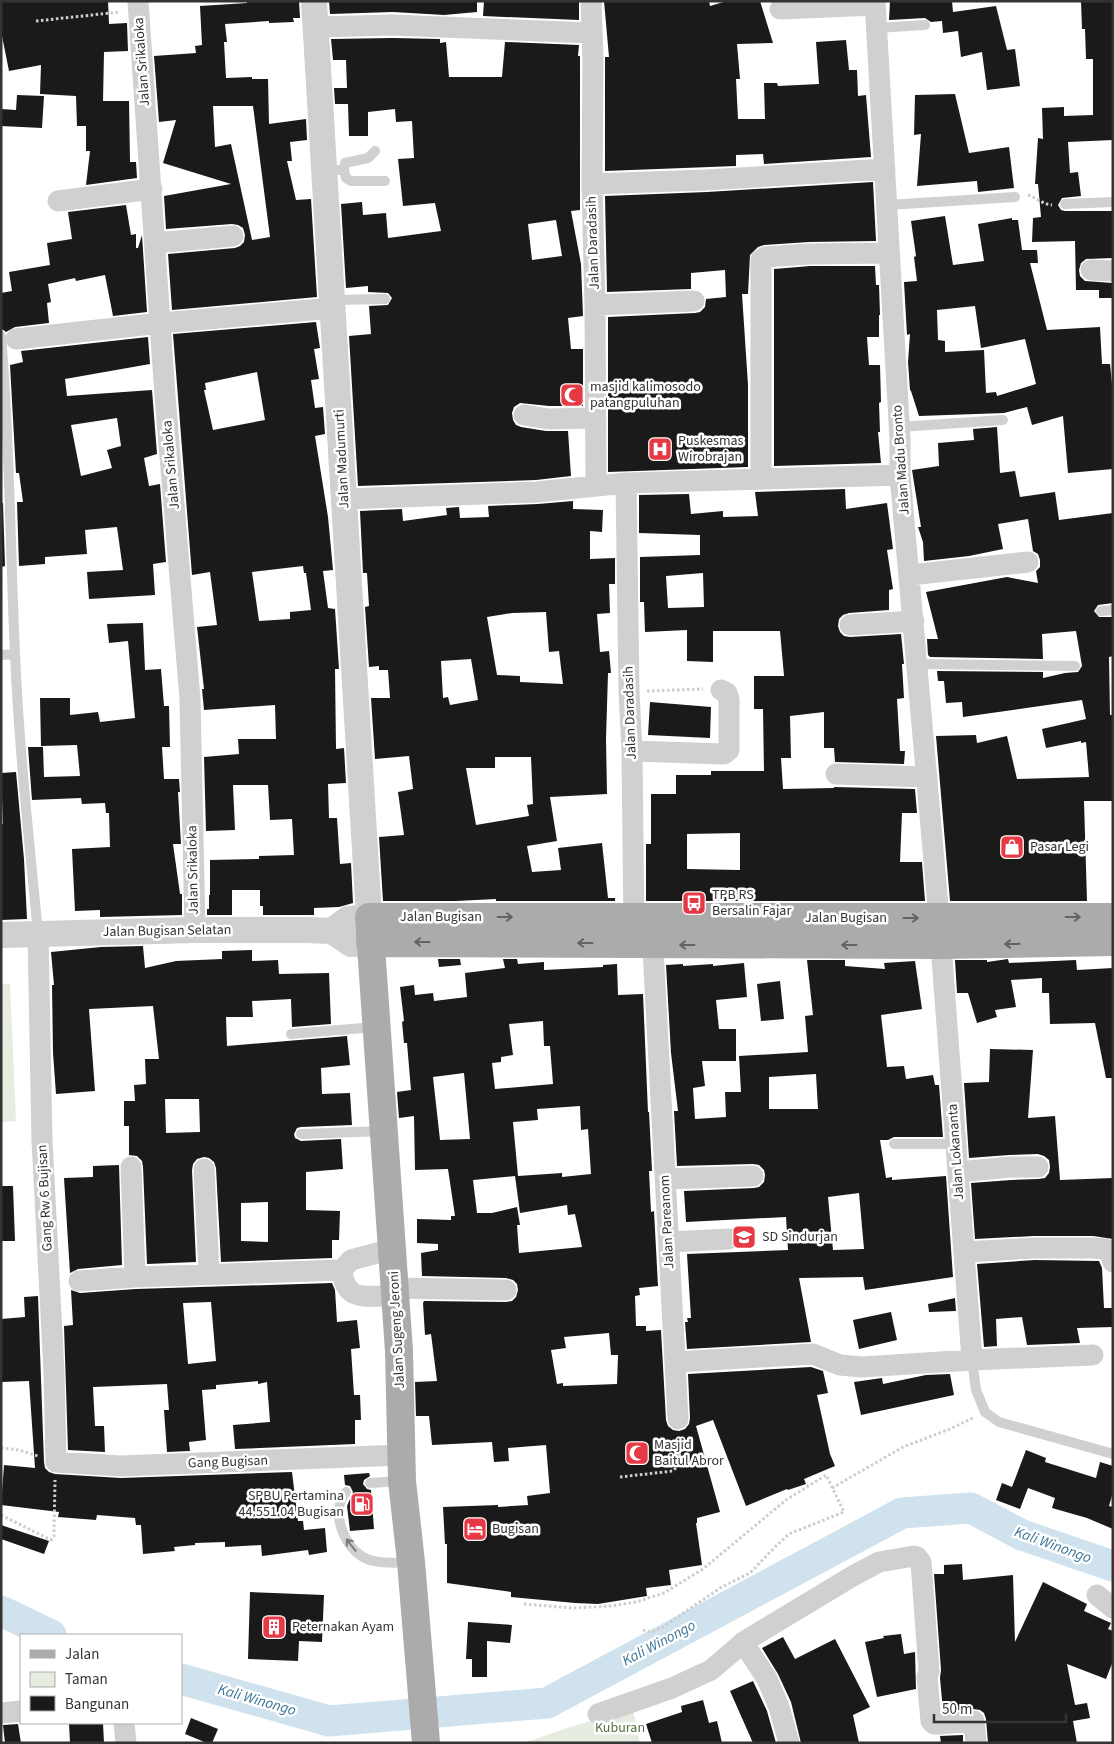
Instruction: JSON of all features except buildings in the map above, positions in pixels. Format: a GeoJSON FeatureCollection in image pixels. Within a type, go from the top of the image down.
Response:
{"type":"FeatureCollection","features":[{"type":"Feature","properties":{"kind":"main road","name":"Jalan Bugisan"},"geometry":{"type":"LineString","coordinates":[[370,930],[636,917],[1113,917]]}},
{"type":"Feature","properties":{"kind":"main road"},"geometry":{"type":"LineString","coordinates":[[940,918],[941,945]]}},
{"type":"Feature","properties":{"kind":"main road","name":"Jalan Bugisan"},"geometry":{"type":"LineString","coordinates":[[370,930],[636,944],[941,945],[1113,942]]}},
{"type":"Feature","properties":{"kind":"main road","name":"Jalan Sugeng Jeroni"},"geometry":{"type":"LineString","coordinates":[[370,930],[399,1351],[402,1468],[426,1743]]}},
{"type":"Feature","properties":{"kind":"street","name":"Jalan Madumurti"},"geometry":{"type":"LineString","coordinates":[[314,1],[335,170],[333,304],[370,930]]}},
{"type":"Feature","properties":{"kind":"street","name":"Jalan Daradasih"},"geometry":{"type":"LineString","coordinates":[[591,1],[596,418],[612,484],[629,692],[636,944]]}},
{"type":"Feature","properties":{"kind":"street"},"geometry":{"type":"LineString","coordinates":[[780,9],[875,3]]}},
{"type":"Feature","properties":{"kind":"street","name":"Jalan Madu Bronto"},"geometry":{"type":"LineString","coordinates":[[875,3],[886,169],[900,475],[940,918]]}},
{"type":"Feature","properties":{"kind":"street","name":"Jalan Srikaloka"},"geometry":{"type":"LineString","coordinates":[[138,6],[167,416],[190,699],[194,930]]}},
{"type":"Feature","properties":{"kind":"street"},"geometry":{"type":"LineString","coordinates":[[316,27],[394,25],[592,33]]}},
{"type":"Feature","properties":{"kind":"street"},"geometry":{"type":"LineString","coordinates":[[592,184],[706,180],[886,169]]}},
{"type":"Feature","properties":{"kind":"street"},"geometry":{"type":"LineString","coordinates":[[58,201],[152,189]]}},
{"type":"Feature","properties":{"kind":"street"},"geometry":{"type":"LineString","coordinates":[[155,242],[233,236]]}},
{"type":"Feature","properties":{"kind":"street"},"geometry":{"type":"LineString","coordinates":[[762,480],[761,260],[765,257],[809,254],[889,253]]}},
{"type":"Feature","properties":{"kind":"street"},"geometry":{"type":"LineString","coordinates":[[1091,270],[1113,271]]}},
{"type":"Feature","properties":{"kind":"street"},"geometry":{"type":"LineString","coordinates":[[595,305],[694,300]]}},
{"type":"Feature","properties":{"kind":"street"},"geometry":{"type":"LineString","coordinates":[[9,337],[333,304]]}},
{"type":"Feature","properties":{"kind":"street"},"geometry":{"type":"LineString","coordinates":[[524,415],[548,419],[596,418]]}},
{"type":"Feature","properties":{"kind":"street"},"geometry":{"type":"LineString","coordinates":[[344,498],[537,492],[612,484],[900,475]]}},
{"type":"Feature","properties":{"kind":"street","name":"Jalan Daradasih"},"geometry":{"type":"LineString","coordinates":[[612,484],[636,917]]}},
{"type":"Feature","properties":{"kind":"street"},"geometry":{"type":"LineString","coordinates":[[910,575],[1028,562]]}},
{"type":"Feature","properties":{"kind":"street"},"geometry":{"type":"LineString","coordinates":[[850,625],[914,621]]}},
{"type":"Feature","properties":{"kind":"street"},"geometry":{"type":"LineString","coordinates":[[632,751],[724,754],[729,750],[730,700],[727,692],[721,690]]}},
{"type":"Feature","properties":{"kind":"street"},"geometry":{"type":"LineString","coordinates":[[836,774],[927,777]]}},
{"type":"Feature","properties":{"kind":"street","name":"Jalan Bugisan Selatan"},"geometry":{"type":"LineString","coordinates":[[1,935],[194,930],[332,931],[351,944],[370,930]]}},
{"type":"Feature","properties":{"kind":"street","name":"Gang Rw 6 Bujisan"},"geometry":{"type":"LineString","coordinates":[[38,934],[42,1140],[54,1372],[56,1462]]}},
{"type":"Feature","properties":{"kind":"street","name":"Jalan Pareanom"},"geometry":{"type":"LineString","coordinates":[[636,944],[665,1179],[678,1419]]}},
{"type":"Feature","properties":{"kind":"street","name":"Jalan Lokananta"},"geometry":{"type":"LineString","coordinates":[[941,945],[972,1360]]}},
{"type":"Feature","properties":{"kind":"street"},"geometry":{"type":"LineString","coordinates":[[131,1167],[135,1277]]}},
{"type":"Feature","properties":{"kind":"street"},"geometry":{"type":"LineString","coordinates":[[958,1172],[1010,1167],[1038,1167]]}},
{"type":"Feature","properties":{"kind":"street"},"geometry":{"type":"LineString","coordinates":[[204,1169],[209,1274]]}},
{"type":"Feature","properties":{"kind":"street"},"geometry":{"type":"LineString","coordinates":[[665,1179],[753,1176]]}},
{"type":"Feature","properties":{"kind":"street"},"geometry":{"type":"LineString","coordinates":[[669,1242],[729,1239]]}},
{"type":"Feature","properties":{"kind":"street"},"geometry":{"type":"LineString","coordinates":[[964,1252],[1035,1248],[1093,1248],[1105,1249],[1109,1252],[1113,1262]]}},
{"type":"Feature","properties":{"kind":"street"},"geometry":{"type":"LineString","coordinates":[[79,1281],[135,1277],[342,1270],[351,1260],[392,1249]]}},
{"type":"Feature","properties":{"kind":"street"},"geometry":{"type":"LineString","coordinates":[[342,1270],[343,1281],[353,1295],[395,1292],[506,1290]]}},
{"type":"Feature","properties":{"kind":"street"},"geometry":{"type":"LineString","coordinates":[[675,1362],[813,1354],[840,1365],[862,1367],[1093,1355]]}},
{"type":"Feature","properties":{"kind":"street","name":"Gang Bugisan"},"geometry":{"type":"LineString","coordinates":[[56,1462],[121,1466],[402,1468]]}},
{"type":"Feature","properties":{"kind":"street"},"geometry":{"type":"LineString","coordinates":[[598,1714],[672,1688],[711,1670],[743,1642],[879,1562],[910,1556],[917,1557],[921,1562],[931,1721],[934,1724],[974,1721],[976,1743]]}},
{"type":"Feature","properties":{"kind":"street"},"geometry":{"type":"LineString","coordinates":[[743,1642],[767,1680],[778,1707],[788,1743]]}},
{"type":"Feature","properties":{"kind":"street"},"geometry":{"type":"LineString","coordinates":[[1,1713],[20,1711]]}},
{"type":"Feature","properties":{"kind":"street"},"geometry":{"type":"LineString","coordinates":[[124,1724],[126,1743]]}},
{"type":"Feature","properties":{"kind":"lane"},"geometry":{"type":"LineString","coordinates":[[877,28],[925,25]]}},
{"type":"Feature","properties":{"kind":"lane"},"geometry":{"type":"LineString","coordinates":[[375,151],[368,158],[345,163],[335,170],[351,181],[385,182]]}},
{"type":"Feature","properties":{"kind":"lane"},"geometry":{"type":"LineString","coordinates":[[887,205],[1015,197]]}},
{"type":"Feature","properties":{"kind":"lane"},"geometry":{"type":"LineString","coordinates":[[1065,204],[1113,202]]}},
{"type":"Feature","properties":{"kind":"lane"},"geometry":{"type":"LineString","coordinates":[[333,304],[386,299]]}},
{"type":"Feature","properties":{"kind":"lane"},"geometry":{"type":"LineString","coordinates":[[9,337],[4,393],[15,654],[22,761],[38,934]]}},
{"type":"Feature","properties":{"kind":"lane"},"geometry":{"type":"LineString","coordinates":[[899,427],[1003,420]]}},
{"type":"Feature","properties":{"kind":"lane"},"geometry":{"type":"LineString","coordinates":[[1101,611],[1113,610]]}},
{"type":"Feature","properties":{"kind":"lane"},"geometry":{"type":"LineString","coordinates":[[1,655],[15,654]]}},
{"type":"Feature","properties":{"kind":"lane"},"geometry":{"type":"LineString","coordinates":[[918,664],[1075,666]]}},
{"type":"Feature","properties":{"kind":"lane"},"geometry":{"type":"LineString","coordinates":[[290,1034],[376,1027]]}},
{"type":"Feature","properties":{"kind":"lane"},"geometry":{"type":"LineString","coordinates":[[301,1134],[384,1131]]}},
{"type":"Feature","properties":{"kind":"lane"},"geometry":{"type":"LineString","coordinates":[[894,1144],[956,1144]]}},
{"type":"Feature","properties":{"kind":"lane"},"geometry":{"type":"LineString","coordinates":[[972,1360],[976,1390],[985,1412],[999,1422],[1113,1454]]}},
{"type":"Feature","properties":{"kind":"lane"},"geometry":{"type":"LineString","coordinates":[[370,1483],[402,1468]]}},
{"type":"Feature","properties":{"kind":"lane"},"geometry":{"type":"LineString","coordinates":[[346,1492],[341,1498],[338,1512],[342,1530],[351,1546],[364,1558],[386,1563],[411,1562]]}},
{"type":"Feature","properties":{"kind":"path"},"geometry":{"type":"LineString","coordinates":[[36,21],[138,6]]}},
{"type":"Feature","properties":{"kind":"path"},"geometry":{"type":"LineString","coordinates":[[1015,197],[1029,195],[1043,204],[1065,204]]}},
{"type":"Feature","properties":{"kind":"path"},"geometry":{"type":"LineString","coordinates":[[629,692],[721,690]]}},
{"type":"Feature","properties":{"kind":"path"},"geometry":{"type":"LineString","coordinates":[[832,1488],[902,1448],[950,1429],[985,1412]]}},
{"type":"Feature","properties":{"kind":"path"},"geometry":{"type":"LineString","coordinates":[[620,1477],[673,1471],[678,1467],[680,1452],[678,1419]]}},
{"type":"Feature","properties":{"kind":"path"},"geometry":{"type":"LineString","coordinates":[[1,1448],[19,1450],[56,1462],[53,1539],[49,1540],[1,1514]]}},
{"type":"Feature","properties":{"kind":"path"},"geometry":{"type":"LineString","coordinates":[[524,1604],[572,1608],[611,1606],[636,1602],[664,1593],[703,1569],[786,1500],[826,1474],[844,1512],[789,1534],[750,1573],[720,1588],[663,1627],[652,1632],[642,1630]]}},
{"type":"Feature","properties":{"kind":"green space"},"geometry":{"type":"Polygon","coordinates":[[[1,984],[10,984],[16,1121],[1,1122],[1,984]]]}},
{"type":"Feature","properties":{"kind":"green space","name":"Kuburan"},"geometry":{"type":"Polygon","coordinates":[[[633,1710],[640,1743],[524,1743],[573,1726],[633,1710]]]}},
{"type":"Feature","properties":{"kind":"waterway","name":"Kali Winongo"},"geometry":{"type":"LineString","coordinates":[[182,1679],[329,1721],[547,1703],[902,1513],[971,1508],[1022,1535],[1113,1566]]}},
{"type":"Feature","properties":{"kind":"waterway","name":"Kali Winongo"},"geometry":{"type":"LineString","coordinates":[[1,1611],[49,1634]]}},
{"type":"Feature","properties":{"kind":"place","name":"masjid kalimosodo patangpuluhan"},"geometry":{"type":"Point","coordinates":[572,395]}},
{"type":"Feature","properties":{"kind":"place","name":"Puskesmas Wirobrajan"},"geometry":{"type":"Point","coordinates":[660,449]}},
{"type":"Feature","properties":{"kind":"place","name":"Pasar Legi"},"geometry":{"type":"Point","coordinates":[1012,847]}},
{"type":"Feature","properties":{"kind":"place","name":"TPB RS Bersalin Fajar"},"geometry":{"type":"Point","coordinates":[694,903]}},
{"type":"Feature","properties":{"kind":"place","name":"SD Sindurjan"},"geometry":{"type":"Point","coordinates":[744,1237]}},
{"type":"Feature","properties":{"kind":"place","name":"Masjid Baitul Abror"},"geometry":{"type":"Point","coordinates":[637,1453]}},
{"type":"Feature","properties":{"kind":"place","name":"SPBU Pertamina 44.551.04 Bugisan"},"geometry":{"type":"Point","coordinates":[362,1504]}},
{"type":"Feature","properties":{"kind":"place","name":"Bugisan"},"geometry":{"type":"Point","coordinates":[475,1529]}},
{"type":"Feature","properties":{"kind":"place","name":"Peternakan Ayam"},"geometry":{"type":"Point","coordinates":[274,1627]}}]}
